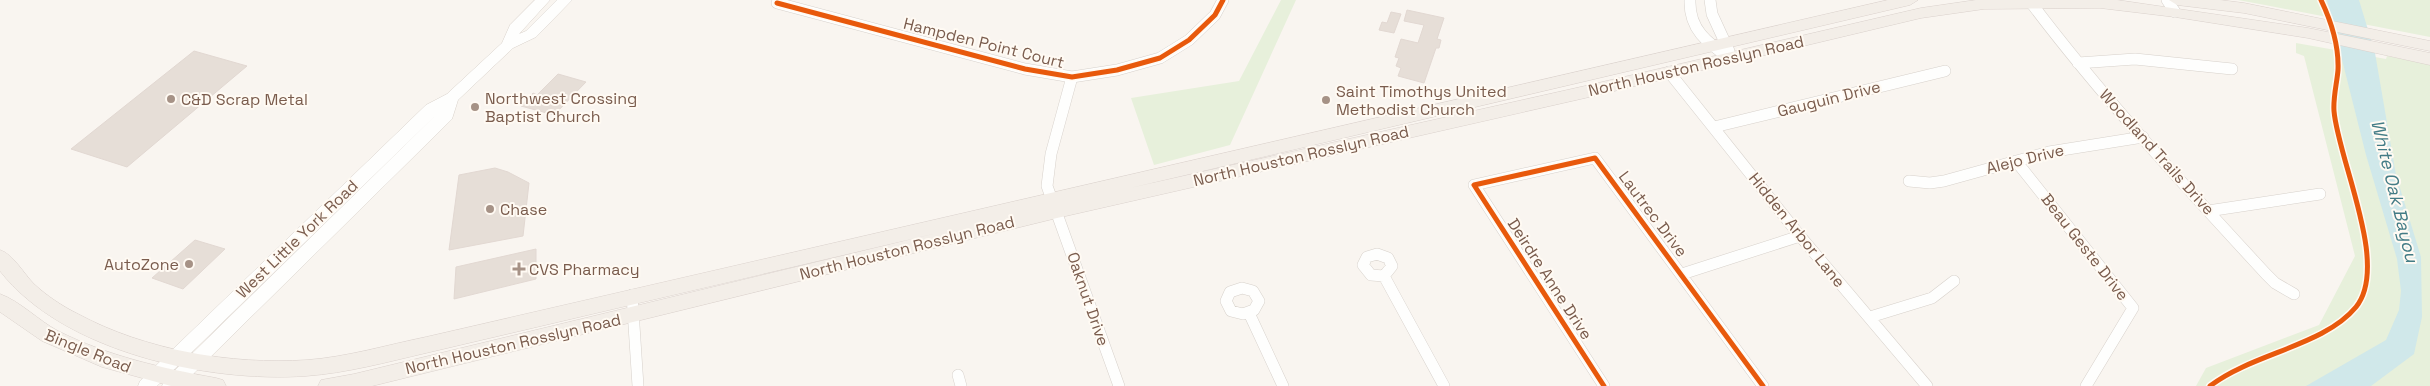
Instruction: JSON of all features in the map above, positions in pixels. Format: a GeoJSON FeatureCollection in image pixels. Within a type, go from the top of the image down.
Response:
{"type":"FeatureCollection","features":[{"type":"Feature","properties":{"kind":"main road","name":"West Little York Road"},"geometry":{"type":"LineString","coordinates":[[508,45],[515,28],[543,0]]}},
{"type":"Feature","properties":{"kind":"main road","name":"West Little York Road"},"geometry":{"type":"LineString","coordinates":[[162,382],[177,355],[431,109],[452,98],[508,45],[531,34],[565,0]]}},
{"type":"Feature","properties":{"kind":"main road","name":"North Houston Rosslyn Road"},"geometry":{"type":"LineString","coordinates":[[1452,114],[1585,92],[1669,72],[1723,49],[1869,9],[1910,0]]}},
{"type":"Feature","properties":{"kind":"main road","name":"North Houston Rosslyn Road"},"geometry":{"type":"LineString","coordinates":[[197,360],[279,369],[308,368],[426,345],[632,295],[831,258],[1389,129],[1452,114],[1576,78],[1723,49],[1882,22],[1922,13],[1984,4],[2031,2],[2173,4],[2306,27],[2410,49],[2430,59]]}},
{"type":"Feature","properties":{"kind":"main road"},"geometry":{"type":"LineString","coordinates":[[1869,9],[1882,22]]}},
{"type":"Feature","properties":{"kind":"main road","name":"North Houston Rosslyn Road"},"geometry":{"type":"LineString","coordinates":[[2410,49],[2430,46]]}},
{"type":"Feature","properties":{"kind":"main road"},"geometry":{"type":"LineString","coordinates":[[1576,78],[1585,92]]}},
{"type":"Feature","properties":{"kind":"main road","name":"West Little York Road"},"geometry":{"type":"LineString","coordinates":[[162,382],[197,360],[406,156],[447,115],[452,98]]}},
{"type":"Feature","properties":{"kind":"main road"},"geometry":{"type":"LineString","coordinates":[[387,151],[406,156]]}},
{"type":"Feature","properties":{"kind":"main road","name":"North Houston Rosslyn Road"},"geometry":{"type":"LineString","coordinates":[[328,386],[354,382],[632,316],[831,258]]}},
{"type":"Feature","properties":{"kind":"main road","name":"Bingle Road"},"geometry":{"type":"LineString","coordinates":[[3,269],[44,304],[96,332],[135,346],[197,360]]}},
{"type":"Feature","properties":{"kind":"main road","name":"Bingle Road"},"geometry":{"type":"LineString","coordinates":[[0,302],[38,330],[90,355],[162,382]]}},
{"type":"Feature","properties":{"kind":"main road"},"geometry":{"type":"LineString","coordinates":[[354,382],[359,358]]}},
{"type":"Feature","properties":{"kind":"main road"},"geometry":{"type":"LineString","coordinates":[[162,382],[216,386]]}},
{"type":"Feature","properties":{"kind":"street","name":"Hampden Point Court"},"geometry":{"type":"LineString","coordinates":[[777,3],[1025,69],[1072,77],[1117,70],[1160,58],[1189,40],[1215,16],[1223,0]]}},
{"type":"Feature","properties":{"kind":"street"},"geometry":{"type":"LineString","coordinates":[[1690,0],[1688,12],[1690,22],[1723,49]]}},
{"type":"Feature","properties":{"kind":"street"},"geometry":{"type":"LineString","coordinates":[[1710,0],[1712,18],[1723,49]]}},
{"type":"Feature","properties":{"kind":"street","name":"Woodland Trails Drive"},"geometry":{"type":"LineString","coordinates":[[2031,2],[2078,63],[2208,211],[2275,283],[2294,294]]}},
{"type":"Feature","properties":{"kind":"street"},"geometry":{"type":"LineString","coordinates":[[2078,63],[2105,58],[2164,60],[2232,69]]}},
{"type":"Feature","properties":{"kind":"street","name":"Gauguin Drive"},"geometry":{"type":"LineString","coordinates":[[1714,127],[1945,71]]}},
{"type":"Feature","properties":{"kind":"street","name":"Hidden Arbor Lane"},"geometry":{"type":"LineString","coordinates":[[1669,72],[1800,236],[1870,317],[1926,386]]}},
{"type":"Feature","properties":{"kind":"street","name":"Oaknut Drive"},"geometry":{"type":"LineString","coordinates":[[1072,77],[1052,154],[1047,186],[1119,386]]}},
{"type":"Feature","properties":{"kind":"street","name":"Alejo Drive"},"geometry":{"type":"LineString","coordinates":[[1909,180],[1930,183],[1944,181],[2016,160],[2085,145],[2143,137]]}},
{"type":"Feature","properties":{"kind":"street","name":"Lautrec Drive"},"geometry":{"type":"LineString","coordinates":[[1474,185],[1596,158],[1763,386]]}},
{"type":"Feature","properties":{"kind":"street","name":"Beau Geste Drive"},"geometry":{"type":"LineString","coordinates":[[2016,160],[2133,308],[2086,386]]}},
{"type":"Feature","properties":{"kind":"street","name":"Deirdre Anne Drive"},"geometry":{"type":"LineString","coordinates":[[1474,185],[1604,386]]}},
{"type":"Feature","properties":{"kind":"street"},"geometry":{"type":"LineString","coordinates":[[2208,211],[2320,194]]}},
{"type":"Feature","properties":{"kind":"street"},"geometry":{"type":"LineString","coordinates":[[1682,274],[1800,236]]}},
{"type":"Feature","properties":{"kind":"street"},"geometry":{"type":"LineString","coordinates":[[1384,276],[1444,386]]}},
{"type":"Feature","properties":{"kind":"street"},"geometry":{"type":"LineString","coordinates":[[1870,317],[1932,298],[1954,281]]}},
{"type":"Feature","properties":{"kind":"street"},"geometry":{"type":"LineString","coordinates":[[632,295],[638,386]]}},
{"type":"Feature","properties":{"kind":"street"},"geometry":{"type":"LineString","coordinates":[[1249,313],[1283,386]]}},
{"type":"Feature","properties":{"kind":"green space"},"geometry":{"type":"Polygon","coordinates":[[[1281,0],[1296,0],[1230,145],[1154,165],[1131,98],[1239,81],[1281,0]]]}},
{"type":"Feature","properties":{"kind":"green space"},"geometry":{"type":"Polygon","coordinates":[[[2238,0],[2430,0],[2430,37],[2265,5],[2238,0]]]}},
{"type":"Feature","properties":{"kind":"green space"},"geometry":{"type":"Polygon","coordinates":[[[2296,43],[2386,59],[2387,56],[2430,64],[2430,386],[2196,386],[2206,368],[2319,325],[2355,256],[2304,56],[2296,53],[2296,43]]]}},
{"type":"Feature","properties":{"kind":"water","name":"White Oak Bayou"},"geometry":{"type":"Polygon","coordinates":[[[2327,0],[2359,0],[2375,53],[2396,175],[2421,257],[2422,317],[2414,354],[2371,386],[2306,386],[2386,340],[2399,310],[2401,291],[2397,259],[2366,155],[2327,0]]]}},
{"type":"Feature","properties":{"kind":"building"},"geometry":{"type":"Polygon","coordinates":[[[1407,10],[1444,18],[1437,39],[1441,40],[1439,48],[1436,48],[1424,83],[1398,76],[1401,68],[1396,66],[1399,58],[1395,57],[1401,39],[1418,43],[1424,25],[1404,21],[1407,10]]]}},
{"type":"Feature","properties":{"kind":"building"},"geometry":{"type":"Polygon","coordinates":[[[1391,12],[1401,14],[1394,33],[1379,30],[1382,22],[1387,23],[1391,12]]]}},
{"type":"Feature","properties":{"kind":"building","name":"C&D Scrap Metal"},"geometry":{"type":"Polygon","coordinates":[[[194,51],[247,66],[127,167],[71,149],[194,51]]]}},
{"type":"Feature","properties":{"kind":"building"},"geometry":{"type":"Polygon","coordinates":[[[558,74],[586,82],[554,115],[521,106],[533,93],[537,95],[558,74]]]}},
{"type":"Feature","properties":{"kind":"building","name":"Chase"},"geometry":{"type":"Polygon","coordinates":[[[495,168],[508,172],[529,183],[523,236],[449,250],[459,175],[495,168]]]}},
{"type":"Feature","properties":{"kind":"building","name":"AutoZone"},"geometry":{"type":"Polygon","coordinates":[[[195,240],[225,249],[183,289],[152,278],[195,240]]]}},
{"type":"Feature","properties":{"kind":"building","name":"CVS Pharmacy"},"geometry":{"type":"Polygon","coordinates":[[[536,249],[536,279],[454,299],[456,267],[536,249]]]}},
{"type":"Feature","properties":{"kind":"cycle path"},"geometry":{"type":"LineString","coordinates":[[777,3],[1025,69],[1072,77],[1117,70],[1160,58],[1189,40],[1215,15],[1223,0]]}},
{"type":"Feature","properties":{"kind":"cycle path"},"geometry":{"type":"LineString","coordinates":[[2210,386],[2235,369],[2316,336],[2334,325],[2346,317],[2360,301],[2366,283],[2364,236],[2359,209],[2334,112],[2338,69],[2336,44],[2321,0]]}},
{"type":"Feature","properties":{"kind":"cycle path"},"geometry":{"type":"LineString","coordinates":[[1604,386],[1474,185],[1595,158],[1763,386]]}},
{"type":"Feature","properties":{"kind":"place","name":"C&D Scrap Metal"},"geometry":{"type":"Point","coordinates":[171,99]}},
{"type":"Feature","properties":{"kind":"place","name":"Saint Timothys United Methodist Church"},"geometry":{"type":"Point","coordinates":[1326,100]}},
{"type":"Feature","properties":{"kind":"place","name":"Northwest Crossing Baptist Church"},"geometry":{"type":"Point","coordinates":[475,107]}},
{"type":"Feature","properties":{"kind":"place","name":"Chase"},"geometry":{"type":"Point","coordinates":[490,209]}},
{"type":"Feature","properties":{"kind":"place","name":"AutoZone"},"geometry":{"type":"Point","coordinates":[189,264]}},
{"type":"Feature","properties":{"kind":"place","name":"CVS Pharmacy"},"geometry":{"type":"Point","coordinates":[519,269]}}]}
